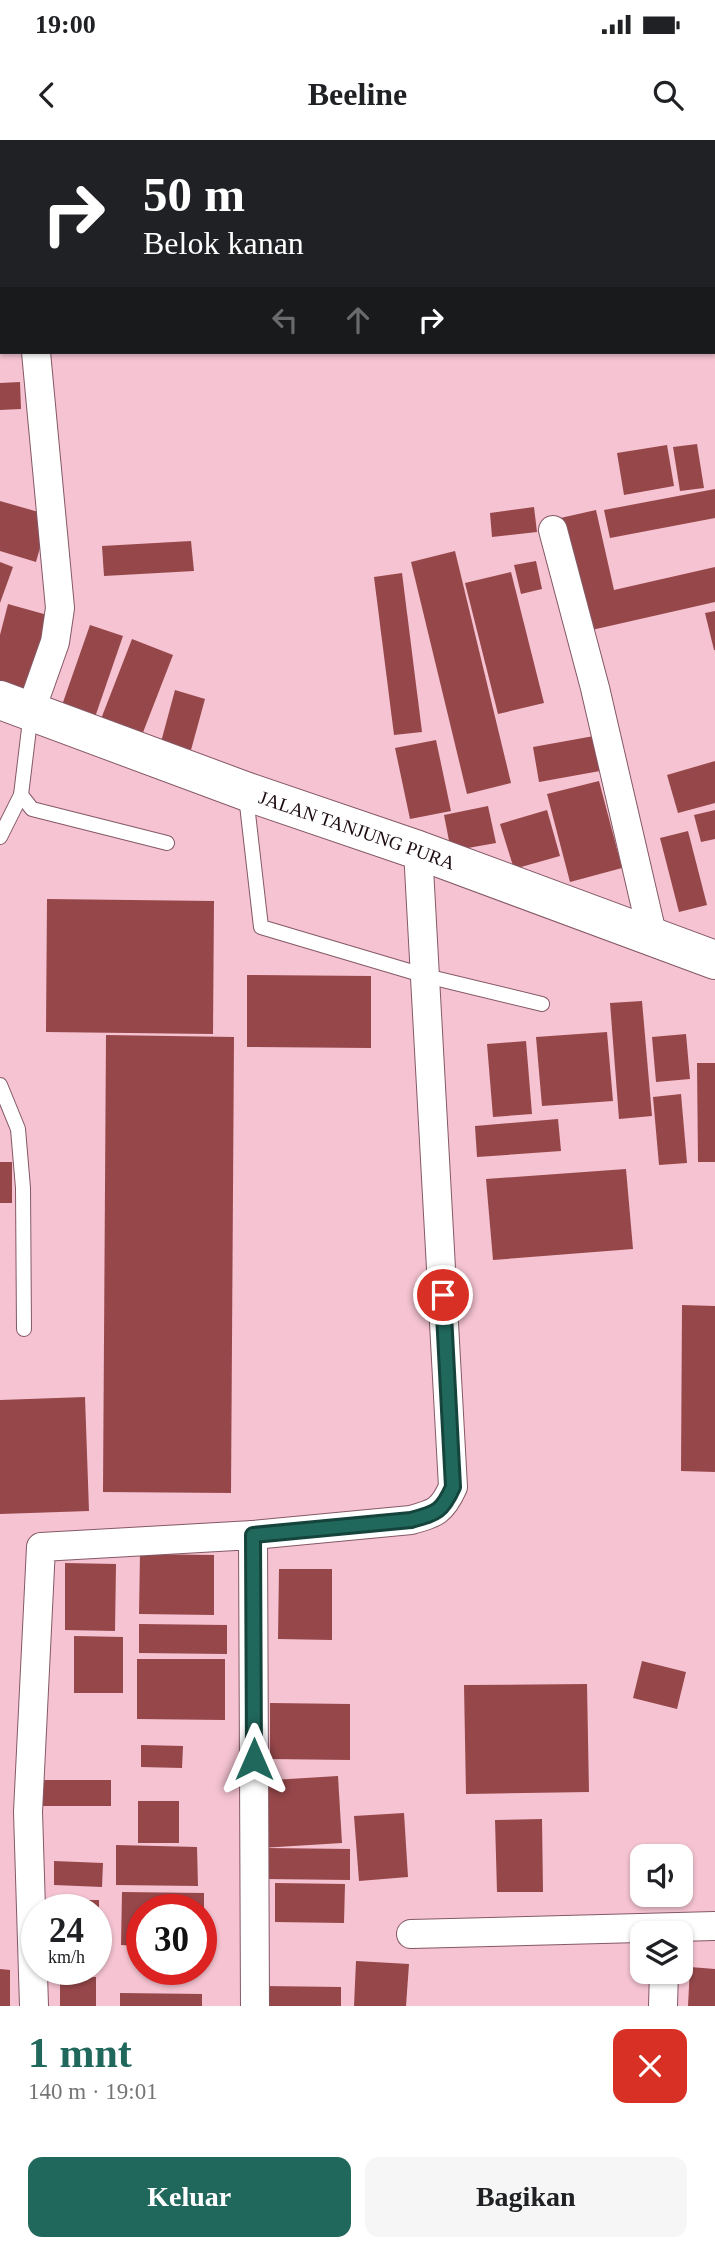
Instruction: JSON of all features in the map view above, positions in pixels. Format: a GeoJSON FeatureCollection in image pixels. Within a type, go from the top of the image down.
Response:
{"type":"FeatureCollection","features":[{"type":"Feature","properties":{"kind":"street"},"geometry":{"type":"LineString","coordinates":[[16,705],[55,642],[60,608],[36,354]]}},
{"type":"Feature","properties":{"kind":"street"},"geometry":{"type":"LineString","coordinates":[[552,530],[598,700],[653,938]]}},
{"type":"Feature","properties":{"kind":"street","name":"JALAN TANJUNG PURA"},"geometry":{"type":"LineString","coordinates":[[16,705],[245,791],[418,850],[715,960]]}},
{"type":"Feature","properties":{"kind":"street"},"geometry":{"type":"LineString","coordinates":[[34,2006],[28,1812],[41,1546],[253,1535],[411,1520],[434,1514],[445,1504],[453,1487],[418,850]]}},
{"type":"Feature","properties":{"kind":"street"},"geometry":{"type":"LineString","coordinates":[[253,1535],[255,2006]]}},
{"type":"Feature","properties":{"kind":"street"},"geometry":{"type":"LineString","coordinates":[[693,1928],[715,1926]]}},
{"type":"Feature","properties":{"kind":"street"},"geometry":{"type":"LineString","coordinates":[[411,1934],[630,1931]]}},
{"type":"Feature","properties":{"kind":"street"},"geometry":{"type":"LineString","coordinates":[[663,2006],[664,1984]]}},
{"type":"Feature","properties":{"kind":"lane"},"geometry":{"type":"LineString","coordinates":[[0,837],[21,795],[16,705]]}},
{"type":"Feature","properties":{"kind":"lane"},"geometry":{"type":"LineString","coordinates":[[245,791],[261,927],[426,976],[542,1004]]}},
{"type":"Feature","properties":{"kind":"lane"},"geometry":{"type":"LineString","coordinates":[[21,795],[32,809],[45,814],[167,843]]}},
{"type":"Feature","properties":{"kind":"lane"},"geometry":{"type":"LineString","coordinates":[[0,1085],[18,1129],[23,1188],[24,1329]]}},
{"type":"Feature","properties":{"kind":"building"},"geometry":{"type":"Polygon","coordinates":[[[20,382],[21,409],[0,410],[0,383],[20,382]]]}},
{"type":"Feature","properties":{"kind":"building"},"geometry":{"type":"Polygon","coordinates":[[[697,444],[704,488],[680,491],[673,447],[697,444]]]}},
{"type":"Feature","properties":{"kind":"building"},"geometry":{"type":"Polygon","coordinates":[[[667,445],[674,486],[624,495],[617,453],[667,445]]]}},
{"type":"Feature","properties":{"kind":"building"},"geometry":{"type":"Polygon","coordinates":[[[715,489],[715,518],[610,538],[604,510],[715,489]]]}},
{"type":"Feature","properties":{"kind":"building"},"geometry":{"type":"Polygon","coordinates":[[[0,501],[49,515],[36,562],[0,551],[0,501]]]}},
{"type":"Feature","properties":{"kind":"building"},"geometry":{"type":"Polygon","coordinates":[[[534,507],[537,532],[492,537],[490,513],[534,507]]]}},
{"type":"Feature","properties":{"kind":"building"},"geometry":{"type":"Polygon","coordinates":[[[596,510],[614,590],[715,567],[715,602],[583,632],[556,519],[596,510]]]}},
{"type":"Feature","properties":{"kind":"building"},"geometry":{"type":"Polygon","coordinates":[[[191,541],[194,571],[104,576],[102,546],[191,541]]]}},
{"type":"Feature","properties":{"kind":"building"},"geometry":{"type":"Polygon","coordinates":[[[455,551],[511,783],[467,794],[411,562],[455,551]]]}},
{"type":"Feature","properties":{"kind":"building"},"geometry":{"type":"Polygon","coordinates":[[[536,561],[542,589],[521,594],[514,565],[536,561]]]}},
{"type":"Feature","properties":{"kind":"building"},"geometry":{"type":"Polygon","coordinates":[[[0,562],[13,567],[0,603],[0,562]]]}},
{"type":"Feature","properties":{"kind":"building"},"geometry":{"type":"Polygon","coordinates":[[[511,572],[544,703],[498,714],[465,583],[511,572]]]}},
{"type":"Feature","properties":{"kind":"building"},"geometry":{"type":"Polygon","coordinates":[[[402,573],[422,732],[394,735],[374,577],[402,573]]]}},
{"type":"Feature","properties":{"kind":"building"},"geometry":{"type":"Polygon","coordinates":[[[8,604],[51,616],[30,696],[0,688],[0,635],[8,604]]]}},
{"type":"Feature","properties":{"kind":"building"},"geometry":{"type":"Polygon","coordinates":[[[715,611],[715,650],[714,650],[705,613],[715,611]]]}},
{"type":"Feature","properties":{"kind":"building"},"geometry":{"type":"Polygon","coordinates":[[[90,625],[123,636],[94,720],[61,708],[90,625]]]}},
{"type":"Feature","properties":{"kind":"building"},"geometry":{"type":"Polygon","coordinates":[[[132,639],[173,655],[142,735],[101,719],[132,639]]]}},
{"type":"Feature","properties":{"kind":"building"},"geometry":{"type":"Polygon","coordinates":[[[175,690],[205,699],[191,750],[161,742],[175,690]]]}},
{"type":"Feature","properties":{"kind":"building"},"geometry":{"type":"Polygon","coordinates":[[[594,736],[600,771],[539,782],[533,747],[594,736]]]}},
{"type":"Feature","properties":{"kind":"building"},"geometry":{"type":"Polygon","coordinates":[[[436,740],[451,811],[410,819],[395,748],[436,740]]]}},
{"type":"Feature","properties":{"kind":"building"},"geometry":{"type":"Polygon","coordinates":[[[715,761],[715,803],[678,813],[667,775],[715,761]]]}},
{"type":"Feature","properties":{"kind":"building"},"geometry":{"type":"Polygon","coordinates":[[[599,781],[622,868],[570,882],[547,794],[599,781]]]}},
{"type":"Feature","properties":{"kind":"building"},"geometry":{"type":"Polygon","coordinates":[[[488,806],[496,843],[451,851],[444,815],[488,806]]]}},
{"type":"Feature","properties":{"kind":"building"},"geometry":{"type":"Polygon","coordinates":[[[547,810],[560,856],[514,869],[500,824],[547,810]]]}},
{"type":"Feature","properties":{"kind":"building"},"geometry":{"type":"Polygon","coordinates":[[[715,810],[715,839],[701,842],[694,815],[715,810]]]}},
{"type":"Feature","properties":{"kind":"building"},"geometry":{"type":"Polygon","coordinates":[[[688,831],[707,905],[679,912],[660,838],[688,831]]]}},
{"type":"Feature","properties":{"kind":"building"},"geometry":{"type":"Polygon","coordinates":[[[47,899],[214,901],[213,1034],[46,1032],[47,899]]]}},
{"type":"Feature","properties":{"kind":"building"},"geometry":{"type":"Polygon","coordinates":[[[247,975],[371,976],[371,1048],[247,1047],[247,975]]]}},
{"type":"Feature","properties":{"kind":"building"},"geometry":{"type":"Polygon","coordinates":[[[642,1001],[652,1116],[619,1119],[610,1003],[642,1001]]]}},
{"type":"Feature","properties":{"kind":"building"},"geometry":{"type":"Polygon","coordinates":[[[607,1032],[613,1101],[542,1106],[536,1037],[607,1032]]]}},
{"type":"Feature","properties":{"kind":"building"},"geometry":{"type":"Polygon","coordinates":[[[686,1034],[690,1079],[656,1082],[652,1037],[686,1034]]]}},
{"type":"Feature","properties":{"kind":"building"},"geometry":{"type":"Polygon","coordinates":[[[106,1035],[234,1037],[231,1493],[103,1492],[106,1035]]]}},
{"type":"Feature","properties":{"kind":"building"},"geometry":{"type":"Polygon","coordinates":[[[526,1041],[532,1114],[493,1117],[487,1044],[526,1041]]]}},
{"type":"Feature","properties":{"kind":"building"},"geometry":{"type":"Polygon","coordinates":[[[697,1063],[715,1063],[715,1162],[698,1162],[697,1063]]]}},
{"type":"Feature","properties":{"kind":"building"},"geometry":{"type":"Polygon","coordinates":[[[681,1094],[687,1163],[659,1165],[653,1097],[681,1094]]]}},
{"type":"Feature","properties":{"kind":"building"},"geometry":{"type":"Polygon","coordinates":[[[558,1119],[561,1151],[477,1157],[475,1126],[558,1119]]]}},
{"type":"Feature","properties":{"kind":"building"},"geometry":{"type":"Polygon","coordinates":[[[0,1162],[12,1162],[12,1203],[0,1203],[0,1162]]]}},
{"type":"Feature","properties":{"kind":"building"},"geometry":{"type":"Polygon","coordinates":[[[626,1169],[633,1249],[493,1260],[486,1179],[626,1169]]]}},
{"type":"Feature","properties":{"kind":"building"},"geometry":{"type":"Polygon","coordinates":[[[682,1305],[715,1306],[715,1472],[681,1471],[682,1305]]]}},
{"type":"Feature","properties":{"kind":"building"},"geometry":{"type":"Polygon","coordinates":[[[85,1397],[89,1511],[0,1514],[0,1400],[85,1397]]]}},
{"type":"Feature","properties":{"kind":"building"},"geometry":{"type":"Polygon","coordinates":[[[140,1554],[214,1555],[214,1615],[139,1614],[140,1554]]]}},
{"type":"Feature","properties":{"kind":"building"},"geometry":{"type":"Polygon","coordinates":[[[65,1563],[116,1564],[115,1631],[65,1630],[65,1563]]]}},
{"type":"Feature","properties":{"kind":"building"},"geometry":{"type":"Polygon","coordinates":[[[279,1569],[332,1569],[332,1640],[278,1639],[279,1569]]]}},
{"type":"Feature","properties":{"kind":"building"},"geometry":{"type":"Polygon","coordinates":[[[139,1624],[227,1625],[227,1654],[139,1653],[139,1624]]]}},
{"type":"Feature","properties":{"kind":"building"},"geometry":{"type":"Polygon","coordinates":[[[74,1636],[123,1637],[123,1693],[74,1693],[74,1636]]]}},
{"type":"Feature","properties":{"kind":"building"},"geometry":{"type":"Polygon","coordinates":[[[137,1659],[225,1659],[225,1720],[137,1719],[137,1659]]]}},
{"type":"Feature","properties":{"kind":"building"},"geometry":{"type":"Polygon","coordinates":[[[642,1661],[686,1672],[677,1709],[633,1698],[642,1661]]]}},
{"type":"Feature","properties":{"kind":"building"},"geometry":{"type":"Polygon","coordinates":[[[587,1684],[589,1792],[466,1794],[464,1685],[587,1684]]]}},
{"type":"Feature","properties":{"kind":"building"},"geometry":{"type":"Polygon","coordinates":[[[270,1703],[350,1704],[350,1760],[270,1759],[270,1703]]]}},
{"type":"Feature","properties":{"kind":"building"},"geometry":{"type":"Polygon","coordinates":[[[141,1745],[183,1746],[182,1768],[141,1767],[141,1745]]]}},
{"type":"Feature","properties":{"kind":"building"},"geometry":{"type":"Polygon","coordinates":[[[338,1776],[342,1843],[261,1848],[256,1781],[338,1776]]]}},
{"type":"Feature","properties":{"kind":"building"},"geometry":{"type":"Polygon","coordinates":[[[29,1780],[111,1780],[111,1806],[28,1806],[29,1780]]]}},
{"type":"Feature","properties":{"kind":"building"},"geometry":{"type":"Polygon","coordinates":[[[138,1801],[179,1801],[179,1843],[138,1843],[138,1801]]]}},
{"type":"Feature","properties":{"kind":"building"},"geometry":{"type":"Polygon","coordinates":[[[404,1813],[408,1877],[359,1881],[354,1816],[404,1813]]]}},
{"type":"Feature","properties":{"kind":"building"},"geometry":{"type":"Polygon","coordinates":[[[542,1819],[543,1892],[497,1892],[495,1820],[542,1819]]]}},
{"type":"Feature","properties":{"kind":"building"},"geometry":{"type":"Polygon","coordinates":[[[116,1845],[197,1847],[198,1886],[116,1885],[116,1845]]]}},
{"type":"Feature","properties":{"kind":"building"},"geometry":{"type":"Polygon","coordinates":[[[266,1848],[350,1849],[350,1880],[266,1879],[266,1848]]]}},
{"type":"Feature","properties":{"kind":"building"},"geometry":{"type":"Polygon","coordinates":[[[54,1861],[103,1863],[102,1887],[54,1885],[54,1861]]]}},
{"type":"Feature","properties":{"kind":"building"},"geometry":{"type":"Polygon","coordinates":[[[275,1883],[345,1884],[344,1923],[275,1922],[275,1883]]]}},
{"type":"Feature","properties":{"kind":"building"},"geometry":{"type":"Polygon","coordinates":[[[122,1892],[204,1893],[126,1894],[126,1945],[121,1945],[122,1892]]]}},
{"type":"Feature","properties":{"kind":"building"},"geometry":{"type":"Polygon","coordinates":[[[356,1961],[409,1964],[406,2006],[354,2006],[356,1961]]]}},
{"type":"Feature","properties":{"kind":"building"},"geometry":{"type":"Polygon","coordinates":[[[693,1967],[715,1969],[715,2006],[688,2006],[689,1984],[693,1984],[693,1967]]]}},
{"type":"Feature","properties":{"kind":"building"},"geometry":{"type":"Polygon","coordinates":[[[0,1969],[10,1970],[10,2006],[0,2006],[0,1969]]]}},
{"type":"Feature","properties":{"kind":"building"},"geometry":{"type":"Polygon","coordinates":[[[60,1985],[96,1985],[96,2006],[60,2006],[60,1985]]]}},
{"type":"Feature","properties":{"kind":"building"},"geometry":{"type":"Polygon","coordinates":[[[264,1986],[341,1987],[341,2006],[264,2006],[264,1986]]]}},
{"type":"Feature","properties":{"kind":"building"},"geometry":{"type":"Polygon","coordinates":[[[120,1993],[202,1994],[202,2006],[120,2006],[120,1993]]]}},
{"type":"Feature","properties":{"kind":"route"},"geometry":{"type":"LineString","coordinates":[[254,1759],[253,1535],[411,1520],[434,1514],[445,1504],[453,1487],[443,1295]]}}]}
